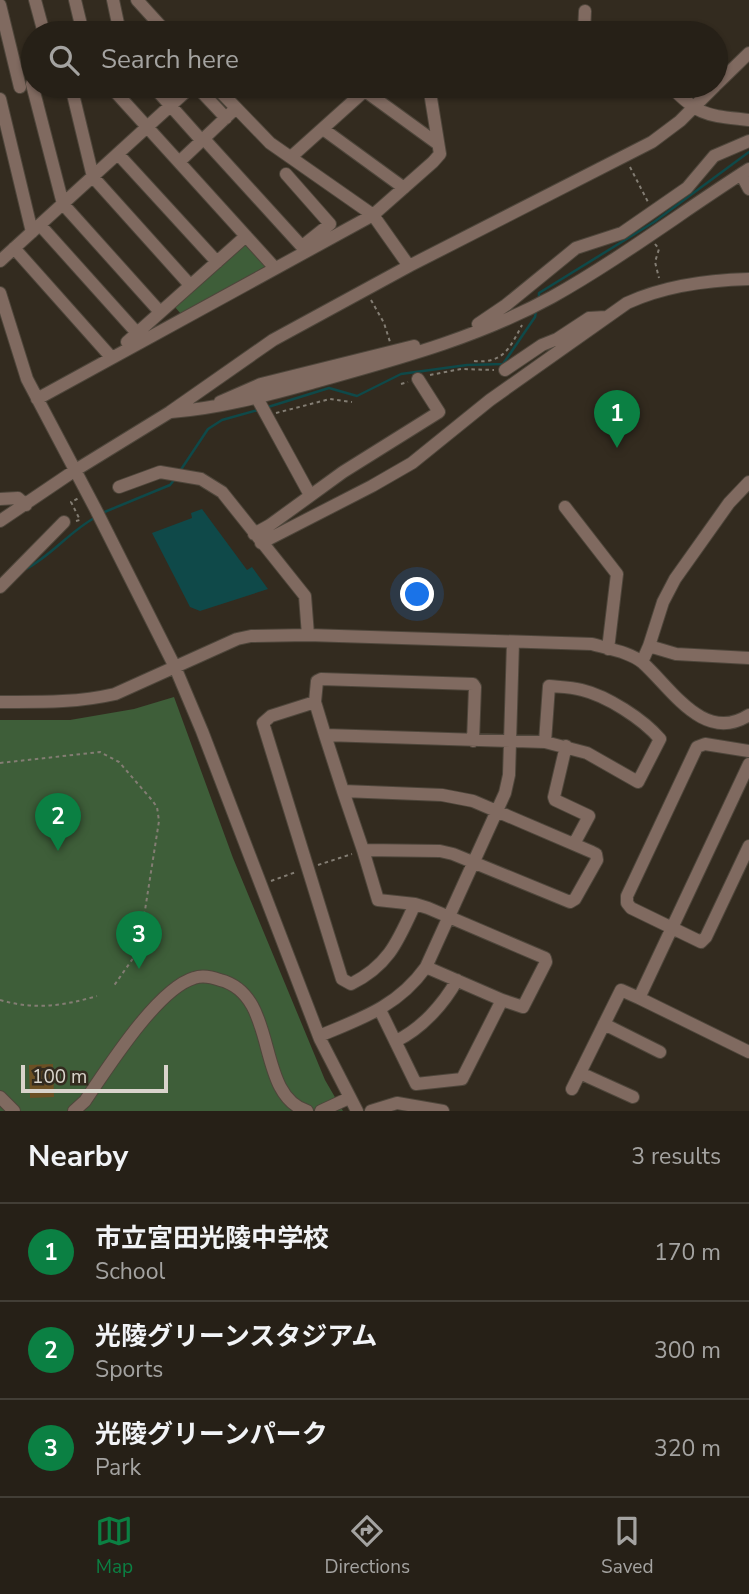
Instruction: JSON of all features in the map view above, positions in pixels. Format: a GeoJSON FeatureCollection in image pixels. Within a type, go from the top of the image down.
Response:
{"type":"FeatureCollection","features":[{"type":"Feature","properties":{"kind":"street"},"geometry":{"type":"LineString","coordinates":[[35,0],[41,21]]}},
{"type":"Feature","properties":{"kind":"street"},"geometry":{"type":"LineString","coordinates":[[75,0],[80,21]]}},
{"type":"Feature","properties":{"kind":"street"},"geometry":{"type":"LineString","coordinates":[[113,0],[117,21]]}},
{"type":"Feature","properties":{"kind":"street"},"geometry":{"type":"LineString","coordinates":[[136,0],[155,21]]}},
{"type":"Feature","properties":{"kind":"street"},"geometry":{"type":"LineString","coordinates":[[0,2],[21,62]]}},
{"type":"Feature","properties":{"kind":"street"},"geometry":{"type":"LineString","coordinates":[[584,21],[585,11]]}},
{"type":"Feature","properties":{"kind":"street"},"geometry":{"type":"LineString","coordinates":[[728,75],[748,56]]}},
{"type":"Feature","properties":{"kind":"street"},"geometry":{"type":"LineString","coordinates":[[0,93],[21,87]]}},
{"type":"Feature","properties":{"kind":"street"},"geometry":{"type":"LineString","coordinates":[[33,98],[63,204],[160,312]]}},
{"type":"Feature","properties":{"kind":"street"},"geometry":{"type":"LineString","coordinates":[[74,98],[93,177],[190,285]]}},
{"type":"Feature","properties":{"kind":"street"},"geometry":{"type":"LineString","coordinates":[[121,98],[274,267]]}},
{"type":"Feature","properties":{"kind":"street"},"geometry":{"type":"LineString","coordinates":[[164,98],[304,249]]}},
{"type":"Feature","properties":{"kind":"street"},"geometry":{"type":"LineString","coordinates":[[0,261],[179,98]]}},
{"type":"Feature","properties":{"kind":"street"},"geometry":{"type":"LineString","coordinates":[[209,98],[373,215],[409,266]]}},
{"type":"Feature","properties":{"kind":"street"},"geometry":{"type":"LineString","coordinates":[[221,98],[230,114]]}},
{"type":"Feature","properties":{"kind":"street"},"geometry":{"type":"LineString","coordinates":[[291,158],[356,98]]}},
{"type":"Feature","properties":{"kind":"street"},"geometry":{"type":"LineString","coordinates":[[380,98],[438,144]]}},
{"type":"Feature","properties":{"kind":"street"},"geometry":{"type":"LineString","coordinates":[[37,398],[304,249],[373,215],[440,154],[431,98]]}},
{"type":"Feature","properties":{"kind":"street"},"geometry":{"type":"LineString","coordinates":[[681,98],[693,108],[716,116],[749,120]]}},
{"type":"Feature","properties":{"kind":"street"},"geometry":{"type":"LineString","coordinates":[[0,522],[74,471],[170,412],[273,340],[409,266],[652,142],[703,98]]}},
{"type":"Feature","properties":{"kind":"street"},"geometry":{"type":"LineString","coordinates":[[0,99],[36,228],[137,333]]}},
{"type":"Feature","properties":{"kind":"street"},"geometry":{"type":"LineString","coordinates":[[179,162],[230,114]]}},
{"type":"Feature","properties":{"kind":"street"},"geometry":{"type":"LineString","coordinates":[[323,129],[404,188]]}},
{"type":"Feature","properties":{"kind":"street"},"geometry":{"type":"LineString","coordinates":[[205,410],[261,384],[431,342],[487,318],[576,248],[622,233],[687,188],[714,156],[749,141]]}},
{"type":"Feature","properties":{"kind":"street"},"geometry":{"type":"LineString","coordinates":[[118,154],[217,262]]}},
{"type":"Feature","properties":{"kind":"street"},"geometry":{"type":"LineString","coordinates":[[170,412],[205,410],[257,398],[442,346],[531,307],[563,289],[745,172],[749,189]]}},
{"type":"Feature","properties":{"kind":"street"},"geometry":{"type":"LineString","coordinates":[[286,174],[330,224],[304,249]]}},
{"type":"Feature","properties":{"kind":"street"},"geometry":{"type":"LineString","coordinates":[[111,357],[246,236]]}},
{"type":"Feature","properties":{"kind":"street"},"geometry":{"type":"LineString","coordinates":[[14,248],[111,357]]}},
{"type":"Feature","properties":{"kind":"street"},"geometry":{"type":"LineString","coordinates":[[257,538],[412,463],[490,400],[627,303],[662,290],[749,279]]}},
{"type":"Feature","properties":{"kind":"street"},"geometry":{"type":"LineString","coordinates":[[0,293],[19,358],[37,398],[175,667],[319,1037],[357,1111]]}},
{"type":"Feature","properties":{"kind":"street"},"geometry":{"type":"LineString","coordinates":[[505,370],[589,318],[607,317]]}},
{"type":"Feature","properties":{"kind":"street"},"geometry":{"type":"LineString","coordinates":[[257,538],[343,471],[439,412],[418,379]]}},
{"type":"Feature","properties":{"kind":"street"},"geometry":{"type":"LineString","coordinates":[[257,398],[310,495]]}},
{"type":"Feature","properties":{"kind":"street"},"geometry":{"type":"LineString","coordinates":[[119,487],[160,472],[201,479],[222,492],[305,596],[308,635]]}},
{"type":"Feature","properties":{"kind":"street"},"geometry":{"type":"LineString","coordinates":[[642,662],[663,601],[676,579],[729,503],[749,482]]}},
{"type":"Feature","properties":{"kind":"street"},"geometry":{"type":"LineString","coordinates":[[0,499],[18,498],[26,505]]}},
{"type":"Feature","properties":{"kind":"street"},"geometry":{"type":"LineString","coordinates":[[565,507],[617,573],[608,649]]}},
{"type":"Feature","properties":{"kind":"street"},"geometry":{"type":"LineString","coordinates":[[0,587],[64,522]]}},
{"type":"Feature","properties":{"kind":"street"},"geometry":{"type":"LineString","coordinates":[[0,702],[95,699],[115,694],[237,639],[267,635],[308,635],[592,644],[624,653],[642,662],[681,703],[703,719],[726,724],[749,715]]}},
{"type":"Feature","properties":{"kind":"street"},"geometry":{"type":"LineString","coordinates":[[319,1037],[380,1010],[403,994],[426,967],[498,812],[509,775],[513,642]]}},
{"type":"Feature","properties":{"kind":"street"},"geometry":{"type":"LineString","coordinates":[[649,646],[676,654],[749,658]]}},
{"type":"Feature","properties":{"kind":"street"},"geometry":{"type":"LineString","coordinates":[[426,967],[523,1007],[546,962],[545,958],[450,917],[415,904],[381,901],[376,897],[314,702],[317,681],[473,684],[473,741]]}},
{"type":"Feature","properties":{"kind":"street"},"geometry":{"type":"LineString","coordinates":[[325,735],[545,742],[587,752],[638,782],[660,739],[620,707],[600,696],[581,689],[549,686],[545,742]]}},
{"type":"Feature","properties":{"kind":"street"},"geometry":{"type":"LineString","coordinates":[[314,702],[271,716],[263,723],[342,979],[346,983],[351,984],[368,975],[383,963],[393,951],[415,904]]}},
{"type":"Feature","properties":{"kind":"street"},"geometry":{"type":"LineString","coordinates":[[749,751],[705,744],[697,747],[627,896],[627,903],[631,908],[701,942],[706,937],[749,846]]}},
{"type":"Feature","properties":{"kind":"street"},"geometry":{"type":"LineString","coordinates":[[566,746],[554,797],[555,800],[589,816],[574,844]]}},
{"type":"Feature","properties":{"kind":"street"},"geometry":{"type":"LineString","coordinates":[[639,998],[749,764]]}},
{"type":"Feature","properties":{"kind":"street"},"geometry":{"type":"LineString","coordinates":[[343,791],[442,795],[473,801],[592,852],[598,857],[573,902],[440,851],[363,850]]}},
{"type":"Feature","properties":{"kind":"street"},"geometry":{"type":"LineString","coordinates":[[74,1111],[149,1015],[173,989],[196,977],[210,977],[232,983],[248,996],[254,1007],[276,1078],[290,1100],[307,1111]]}},
{"type":"Feature","properties":{"kind":"street"},"geometry":{"type":"LineString","coordinates":[[396,1041],[416,1028],[437,1008],[457,980]]}},
{"type":"Feature","properties":{"kind":"street"},"geometry":{"type":"LineString","coordinates":[[572,1089],[621,990],[749,1052]]}},
{"type":"Feature","properties":{"kind":"street"},"geometry":{"type":"LineString","coordinates":[[380,1010],[416,1084],[460,1081],[502,1000]]}},
{"type":"Feature","properties":{"kind":"street"},"geometry":{"type":"LineString","coordinates":[[604,1024],[660,1052]]}},
{"type":"Feature","properties":{"kind":"street"},"geometry":{"type":"LineString","coordinates":[[580,1073],[633,1097]]}},
{"type":"Feature","properties":{"kind":"street"},"geometry":{"type":"LineString","coordinates":[[0,1097],[14,1111]]}},
{"type":"Feature","properties":{"kind":"street"},"geometry":{"type":"LineString","coordinates":[[321,1111],[349,1098]]}},
{"type":"Feature","properties":{"kind":"street"},"geometry":{"type":"LineString","coordinates":[[371,1111],[397,1104],[443,1111]]}},
{"type":"Feature","properties":{"kind":"path"},"geometry":{"type":"LineString","coordinates":[[624,157],[653,211]]}},
{"type":"Feature","properties":{"kind":"path"},"geometry":{"type":"LineString","coordinates":[[659,250],[655,262],[662,290]]}},
{"type":"Feature","properties":{"kind":"path"},"geometry":{"type":"LineString","coordinates":[[365,289],[384,323],[393,351]]}},
{"type":"Feature","properties":{"kind":"path"},"geometry":{"type":"LineString","coordinates":[[474,361],[486,362],[500,358],[509,348],[531,307]]}},
{"type":"Feature","properties":{"kind":"path"},"geometry":{"type":"LineString","coordinates":[[486,362],[486,369]]}},
{"type":"Feature","properties":{"kind":"path"},"geometry":{"type":"LineString","coordinates":[[401,384],[461,369],[505,370]]}},
{"type":"Feature","properties":{"kind":"path"},"geometry":{"type":"LineString","coordinates":[[265,417],[292,407],[330,399],[352,402]]}},
{"type":"Feature","properties":{"kind":"path"},"geometry":{"type":"LineString","coordinates":[[64,522],[80,520],[71,502],[87,494]]}},
{"type":"Feature","properties":{"kind":"path"},"geometry":{"type":"LineString","coordinates":[[0,763],[100,752],[119,762],[157,807],[159,821],[140,942],[134,957],[113,986]]}},
{"type":"Feature","properties":{"kind":"path"},"geometry":{"type":"LineString","coordinates":[[278,878],[363,850]]}},
{"type":"Feature","properties":{"kind":"path"},"geometry":{"type":"LineString","coordinates":[[0,1000],[42,1007],[58,1006],[97,996]]}},
{"type":"Feature","properties":{"kind":"green space"},"geometry":{"type":"Polygon","coordinates":[[[245,244],[266,266],[181,314],[174,306],[245,244]]]}},
{"type":"Feature","properties":{"kind":"green space"},"geometry":{"type":"Polygon","coordinates":[[[174,697],[233,858],[325,1080],[343,1111],[0,1111],[0,720],[70,720],[134,709],[174,697]]]}},
{"type":"Feature","properties":{"kind":"water"},"geometry":{"type":"Polygon","coordinates":[[[202,509],[247,570],[252,567],[268,589],[200,611],[190,607],[152,533],[192,518],[191,513],[202,509]]]}},
{"type":"Feature","properties":{"kind":"building"},"geometry":{"type":"Polygon","coordinates":[[[53,1064],[54,1097],[30,1098],[29,1065],[53,1064]]]}},
{"type":"Feature","properties":{"kind":"waterway"},"geometry":{"type":"LineString","coordinates":[[539,298],[539,293],[654,222],[749,152]]}},
{"type":"Feature","properties":{"kind":"waterway"},"geometry":{"type":"LineString","coordinates":[[268,407],[329,388],[357,396],[401,374],[467,365],[503,364],[535,317],[536,311]]}},
{"type":"Feature","properties":{"kind":"waterway"},"geometry":{"type":"LineString","coordinates":[[180,471],[208,429],[222,420],[258,410]]}},
{"type":"Feature","properties":{"kind":"waterway"},"geometry":{"type":"LineString","coordinates":[[102,513],[170,485],[174,480]]}},
{"type":"Feature","properties":{"kind":"waterway"},"geometry":{"type":"LineString","coordinates":[[26,569],[96,517]]}},
{"type":"Feature","properties":{"kind":"place","name":"市立宮田光陵中学校"},"geometry":{"type":"Point","coordinates":[617,448]}},
{"type":"Feature","properties":{"kind":"place","name":"光陵グリーンスタジアム"},"geometry":{"type":"Point","coordinates":[58,851]}},
{"type":"Feature","properties":{"kind":"place","name":"光陵グリーンパーク"},"geometry":{"type":"Point","coordinates":[139,969]}}]}
